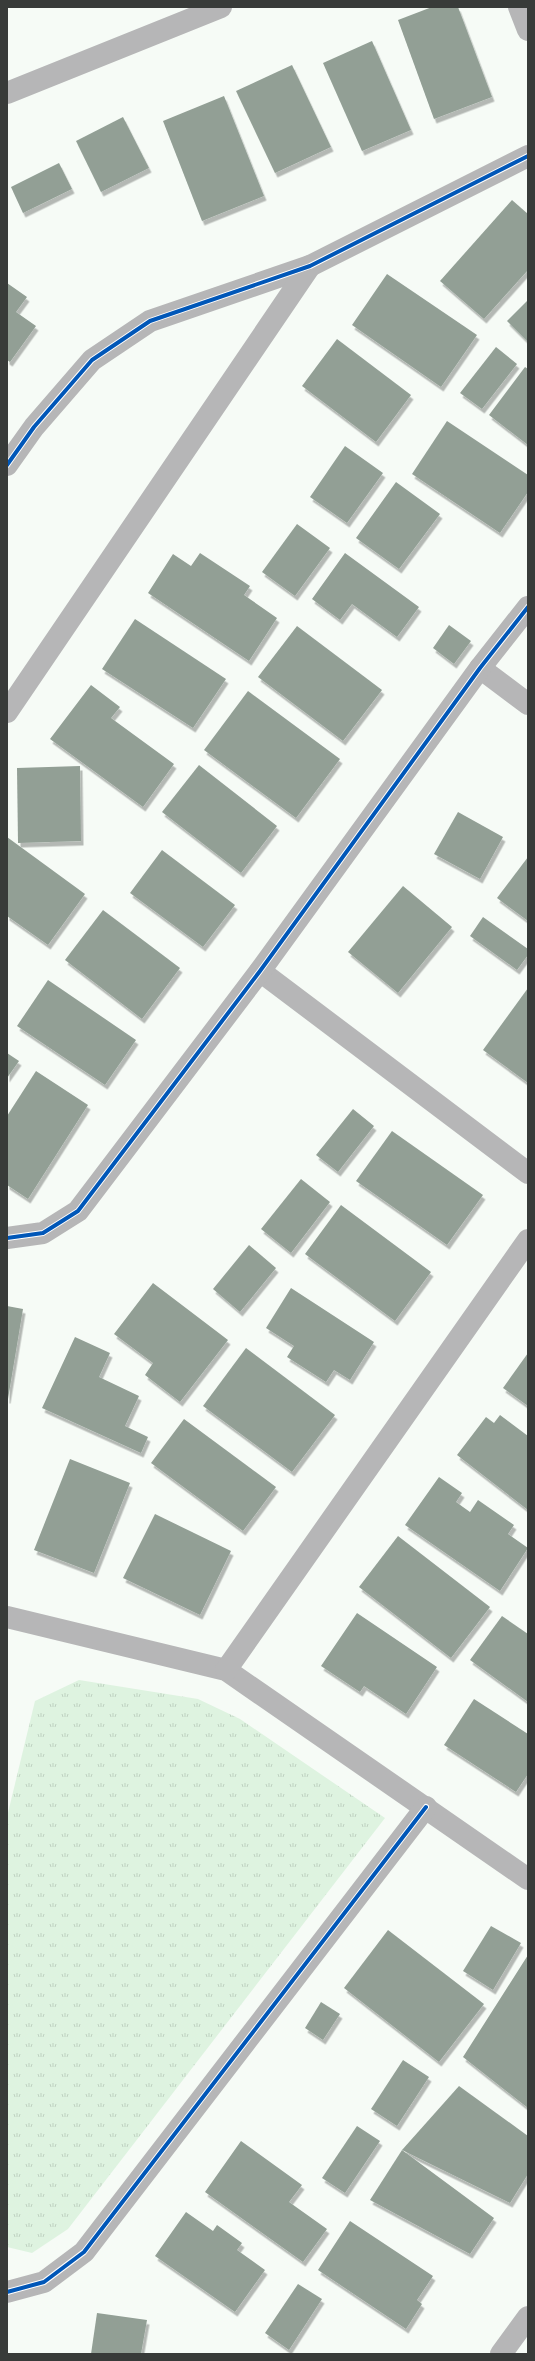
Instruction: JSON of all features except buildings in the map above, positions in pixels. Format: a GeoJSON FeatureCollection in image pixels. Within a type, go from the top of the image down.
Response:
{"type":"FeatureCollection","features":[{"type":"Feature","properties":{"kind":"street"},"geometry":{"type":"LineString","coordinates":[[7,93],[221,7]]}},
{"type":"Feature","properties":{"kind":"street"},"geometry":{"type":"LineString","coordinates":[[519,7],[528,30]]}},
{"type":"Feature","properties":{"kind":"street"},"geometry":{"type":"LineString","coordinates":[[7,465],[34,427],[92,360],[150,321],[310,266],[528,156]]}},
{"type":"Feature","properties":{"kind":"street"},"geometry":{"type":"LineString","coordinates":[[7,712],[310,266]]}},
{"type":"Feature","properties":{"kind":"street"},"geometry":{"type":"LineString","coordinates":[[7,1238],[43,1233],[78,1211],[260,971],[480,668],[528,607]]}},
{"type":"Feature","properties":{"kind":"street"},"geometry":{"type":"LineString","coordinates":[[480,668],[528,704]]}},
{"type":"Feature","properties":{"kind":"street"},"geometry":{"type":"LineString","coordinates":[[260,971],[528,1173]]}},
{"type":"Feature","properties":{"kind":"street"},"geometry":{"type":"LineString","coordinates":[[226,1670],[528,1240]]}},
{"type":"Feature","properties":{"kind":"street"},"geometry":{"type":"LineString","coordinates":[[8,1620],[226,1670],[528,1879]]}},
{"type":"Feature","properties":{"kind":"street"},"geometry":{"type":"LineString","coordinates":[[7,2292],[44,2282],[84,2252],[426,1807]]}},
{"type":"Feature","properties":{"kind":"street"},"geometry":{"type":"LineString","coordinates":[[501,2354],[528,2317]]}},
{"type":"Feature","properties":{"kind":"green space"},"geometry":{"type":"Polygon","coordinates":[[[79,1680],[198,1699],[240,1719],[385,1818],[68,2229],[32,2253],[7,2247],[7,1817],[35,1701],[79,1680]]]}},
{"type":"Feature","properties":{"kind":"cycle path"},"geometry":{"type":"LineString","coordinates":[[7,465],[34,427],[92,360],[150,321],[310,266],[528,156]]}},
{"type":"Feature","properties":{"kind":"cycle path"},"geometry":{"type":"LineString","coordinates":[[7,1238],[43,1233],[78,1211],[260,971],[480,668],[528,607]]}},
{"type":"Feature","properties":{"kind":"cycle path"},"geometry":{"type":"LineString","coordinates":[[7,2292],[44,2282],[84,2252],[426,1807]]}}]}
